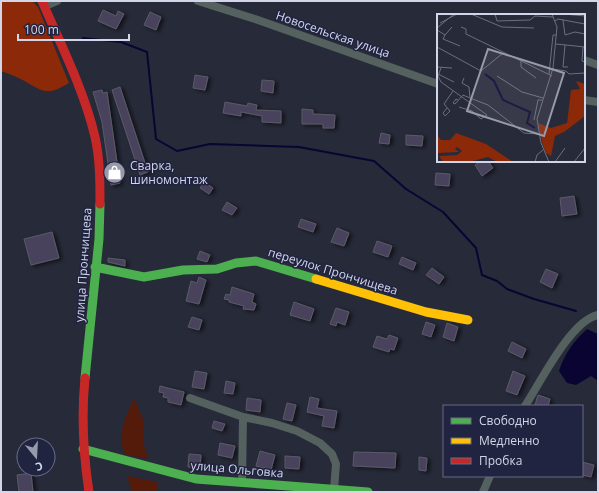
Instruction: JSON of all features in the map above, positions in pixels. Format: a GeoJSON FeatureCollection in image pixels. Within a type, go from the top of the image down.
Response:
{"type":"FeatureCollection","features":[{"type":"Feature","properties":{"kind":"street"},"geometry":{"type":"LineString","coordinates":[[44,3],[57,1]]}},
{"type":"Feature","properties":{"kind":"street","name":"Новосельская улица"},"geometry":{"type":"LineString","coordinates":[[198,1],[258,20],[437,84]]}},
{"type":"Feature","properties":{"kind":"street","name":"улица Прончищева"},"geometry":{"type":"LineString","coordinates":[[44,3],[86,105],[95,138],[100,181],[99,239],[95,267],[82,412],[83,449],[89,492]]}},
{"type":"Feature","properties":{"kind":"street"},"geometry":{"type":"LineString","coordinates":[[585,60],[598,65]]}},
{"type":"Feature","properties":{"kind":"street"},"geometry":{"type":"LineString","coordinates":[[585,100],[598,102]]}},
{"type":"Feature","properties":{"kind":"street","name":"переулок Прончищева"},"geometry":{"type":"LineString","coordinates":[[95,267],[144,277],[183,270],[218,269],[236,263],[256,260],[406,306],[468,320]]}},
{"type":"Feature","properties":{"kind":"street"},"geometry":{"type":"LineString","coordinates":[[526,405],[573,331],[586,319],[598,315]]}},
{"type":"Feature","properties":{"kind":"street"},"geometry":{"type":"LineString","coordinates":[[190,398],[243,417],[272,423],[297,431],[320,443],[332,454],[336,464],[334,490]]}},
{"type":"Feature","properties":{"kind":"street"},"geometry":{"type":"LineString","coordinates":[[242,483],[243,417]]}},
{"type":"Feature","properties":{"kind":"street","name":"улица Ольговка"},"geometry":{"type":"LineString","coordinates":[[83,449],[196,479],[368,492]]}},
{"type":"Feature","properties":{"kind":"street"},"geometry":{"type":"LineString","coordinates":[[482,492],[490,477]]}},
{"type":"Feature","properties":{"kind":"shaded area"},"geometry":{"type":"Polygon","coordinates":[[[1,1],[32,1],[38,7],[69,83],[52,91],[44,91],[1,71],[1,1]]]}},
{"type":"Feature","properties":{"kind":"shaded area"},"geometry":{"type":"Polygon","coordinates":[[[587,329],[598,334],[598,381],[591,376],[576,385],[567,383],[559,371],[561,365],[570,348],[587,329]]]}},
{"type":"Feature","properties":{"kind":"shaded area"},"geometry":{"type":"Polygon","coordinates":[[[134,398],[144,422],[143,441],[148,459],[124,454],[122,446],[123,425],[134,398]]]}},
{"type":"Feature","properties":{"kind":"shaded area"},"geometry":{"type":"Polygon","coordinates":[[[127,476],[158,482],[157,492],[132,492],[127,476]]]}},
{"type":"Feature","properties":{"kind":"building"},"geometry":{"type":"Polygon","coordinates":[[[103,10],[116,16],[118,11],[124,14],[116,29],[98,21],[103,10]]]}},
{"type":"Feature","properties":{"kind":"building"},"geometry":{"type":"Polygon","coordinates":[[[150,12],[161,17],[156,30],[144,25],[150,12]]]}},
{"type":"Feature","properties":{"kind":"building"},"geometry":{"type":"Polygon","coordinates":[[[195,75],[208,77],[205,90],[193,88],[195,75]]]}},
{"type":"Feature","properties":{"kind":"building"},"geometry":{"type":"Polygon","coordinates":[[[262,80],[274,81],[273,93],[261,91],[262,80]]]}},
{"type":"Feature","properties":{"kind":"building"},"geometry":{"type":"Polygon","coordinates":[[[120,87],[148,172],[140,175],[112,90],[120,87]]]}},
{"type":"Feature","properties":{"kind":"building"},"geometry":{"type":"Polygon","coordinates":[[[102,90],[103,93],[107,92],[120,183],[111,185],[102,122],[93,92],[102,90]]]}},
{"type":"Feature","properties":{"kind":"building"},"geometry":{"type":"Polygon","coordinates":[[[225,102],[247,106],[248,103],[257,105],[256,110],[281,111],[281,123],[262,122],[262,116],[241,112],[241,116],[223,113],[225,102]]]}},
{"type":"Feature","properties":{"kind":"building"},"geometry":{"type":"Polygon","coordinates":[[[302,109],[313,110],[313,114],[335,115],[334,128],[323,128],[323,124],[302,124],[302,109]]]}},
{"type":"Feature","properties":{"kind":"building"},"geometry":{"type":"Polygon","coordinates":[[[381,133],[390,135],[389,144],[379,143],[381,133]]]}},
{"type":"Feature","properties":{"kind":"building"},"geometry":{"type":"Polygon","coordinates":[[[406,135],[423,136],[422,146],[406,145],[406,135]]]}},
{"type":"Feature","properties":{"kind":"building"},"geometry":{"type":"Polygon","coordinates":[[[480,162],[489,162],[493,168],[482,176],[475,165],[480,162]]]}},
{"type":"Feature","properties":{"kind":"building"},"geometry":{"type":"Polygon","coordinates":[[[436,173],[450,174],[449,186],[435,185],[436,173]]]}},
{"type":"Feature","properties":{"kind":"building"},"geometry":{"type":"Polygon","coordinates":[[[204,182],[213,188],[209,194],[200,188],[204,182]]]}},
{"type":"Feature","properties":{"kind":"building"},"geometry":{"type":"Polygon","coordinates":[[[574,196],[577,214],[562,216],[560,198],[574,196]]]}},
{"type":"Feature","properties":{"kind":"building"},"geometry":{"type":"Polygon","coordinates":[[[227,202],[237,208],[232,215],[222,210],[227,202]]]}},
{"type":"Feature","properties":{"kind":"building"},"geometry":{"type":"Polygon","coordinates":[[[301,219],[316,224],[313,232],[298,227],[301,219]]]}},
{"type":"Feature","properties":{"kind":"building"},"geometry":{"type":"Polygon","coordinates":[[[337,228],[349,233],[344,246],[331,242],[337,228]]]}},
{"type":"Feature","properties":{"kind":"building"},"geometry":{"type":"Polygon","coordinates":[[[52,232],[59,258],[31,265],[24,239],[52,232]]]}},
{"type":"Feature","properties":{"kind":"building"},"geometry":{"type":"Polygon","coordinates":[[[377,241],[392,246],[388,257],[373,252],[377,241]]]}},
{"type":"Feature","properties":{"kind":"building"},"geometry":{"type":"Polygon","coordinates":[[[200,251],[210,255],[207,262],[197,259],[200,251]]]}},
{"type":"Feature","properties":{"kind":"building"},"geometry":{"type":"Polygon","coordinates":[[[402,257],[416,263],[413,270],[399,264],[402,257]]]}},
{"type":"Feature","properties":{"kind":"building"},"geometry":{"type":"Polygon","coordinates":[[[108,258],[125,260],[125,266],[108,262],[108,258]]]}},
{"type":"Feature","properties":{"kind":"building"},"geometry":{"type":"Polygon","coordinates":[[[432,268],[444,277],[439,284],[426,275],[432,268]]]}},
{"type":"Feature","properties":{"kind":"building"},"geometry":{"type":"Polygon","coordinates":[[[546,269],[558,274],[552,288],[540,282],[546,269]]]}},
{"type":"Feature","properties":{"kind":"building"},"geometry":{"type":"Polygon","coordinates":[[[199,277],[206,280],[199,304],[186,301],[191,281],[197,283],[199,277]]]}},
{"type":"Feature","properties":{"kind":"building"},"geometry":{"type":"Polygon","coordinates":[[[232,287],[254,294],[252,302],[256,304],[254,310],[243,309],[244,306],[224,299],[226,294],[230,295],[232,287]]]}},
{"type":"Feature","properties":{"kind":"building"},"geometry":{"type":"Polygon","coordinates":[[[294,302],[314,309],[310,321],[290,315],[294,302]]]}},
{"type":"Feature","properties":{"kind":"building"},"geometry":{"type":"Polygon","coordinates":[[[336,308],[349,312],[345,325],[337,322],[336,326],[330,324],[336,308]]]}},
{"type":"Feature","properties":{"kind":"building"},"geometry":{"type":"Polygon","coordinates":[[[192,317],[202,320],[199,330],[188,327],[192,317]]]}},
{"type":"Feature","properties":{"kind":"building"},"geometry":{"type":"Polygon","coordinates":[[[426,322],[435,325],[431,337],[422,334],[426,322]]]}},
{"type":"Feature","properties":{"kind":"building"},"geometry":{"type":"Polygon","coordinates":[[[447,323],[458,327],[454,341],[443,337],[447,323]]]}},
{"type":"Feature","properties":{"kind":"building"},"geometry":{"type":"Polygon","coordinates":[[[389,335],[398,338],[394,350],[390,349],[389,352],[373,347],[377,336],[387,339],[389,335]]]}},
{"type":"Feature","properties":{"kind":"building"},"geometry":{"type":"Polygon","coordinates":[[[512,342],[526,349],[522,358],[508,351],[512,342]]]}},
{"type":"Feature","properties":{"kind":"building"},"geometry":{"type":"Polygon","coordinates":[[[195,371],[207,373],[204,389],[192,387],[195,371]]]}},
{"type":"Feature","properties":{"kind":"building"},"geometry":{"type":"Polygon","coordinates":[[[513,371],[525,376],[517,395],[506,391],[513,371]]]}},
{"type":"Feature","properties":{"kind":"building"},"geometry":{"type":"Polygon","coordinates":[[[226,381],[235,383],[233,394],[224,393],[226,381]]]}},
{"type":"Feature","properties":{"kind":"building"},"geometry":{"type":"Polygon","coordinates":[[[160,386],[184,392],[181,405],[168,402],[168,398],[163,397],[164,393],[159,392],[160,386]]]}},
{"type":"Feature","properties":{"kind":"building"},"geometry":{"type":"Polygon","coordinates":[[[538,395],[550,399],[548,405],[535,405],[538,395]]]}},
{"type":"Feature","properties":{"kind":"building"},"geometry":{"type":"Polygon","coordinates":[[[310,397],[319,399],[317,408],[337,411],[334,428],[322,426],[324,416],[307,412],[310,397]]]}},
{"type":"Feature","properties":{"kind":"building"},"geometry":{"type":"Polygon","coordinates":[[[247,398],[261,400],[260,412],[246,410],[247,398]]]}},
{"type":"Feature","properties":{"kind":"building"},"geometry":{"type":"Polygon","coordinates":[[[287,403],[296,405],[292,421],[283,419],[287,403]]]}},
{"type":"Feature","properties":{"kind":"building"},"geometry":{"type":"Polygon","coordinates":[[[214,421],[225,424],[222,431],[212,428],[214,421]]]}},
{"type":"Feature","properties":{"kind":"building"},"geometry":{"type":"Polygon","coordinates":[[[220,443],[235,446],[232,458],[218,455],[220,443]]]}},
{"type":"Feature","properties":{"kind":"building"},"geometry":{"type":"Polygon","coordinates":[[[260,451],[275,455],[271,470],[256,466],[260,451]]]}},
{"type":"Feature","properties":{"kind":"building"},"geometry":{"type":"Polygon","coordinates":[[[354,452],[396,453],[395,468],[353,466],[354,452]]]}},
{"type":"Feature","properties":{"kind":"building"},"geometry":{"type":"Polygon","coordinates":[[[189,454],[201,455],[200,468],[188,467],[189,454]]]}},
{"type":"Feature","properties":{"kind":"building"},"geometry":{"type":"Polygon","coordinates":[[[285,456],[300,457],[299,469],[285,468],[285,456]]]}},
{"type":"Feature","properties":{"kind":"building"},"geometry":{"type":"Polygon","coordinates":[[[419,457],[427,458],[426,471],[419,470],[419,457]]]}},
{"type":"Feature","properties":{"kind":"building"},"geometry":{"type":"Polygon","coordinates":[[[583,462],[594,465],[591,477],[583,475],[583,462]]]}},
{"type":"Feature","properties":{"kind":"building"},"geometry":{"type":"Polygon","coordinates":[[[17,477],[31,477],[33,492],[19,492],[17,477]]]}},
{"type":"Feature","properties":{"kind":"waterway"},"geometry":{"type":"LineString","coordinates":[[83,38],[121,42],[147,52],[156,139],[177,151],[210,144],[299,147],[374,161],[406,189],[443,212],[476,248],[482,275],[497,281],[507,289],[534,299],[576,311]]}},
{"type":"Feature","properties":{"kind":"traffic: fast"},"geometry":{"type":"LineString","coordinates":[[85,378],[99,239],[100,204]]}},
{"type":"Feature","properties":{"kind":"traffic: fast"},"geometry":{"type":"LineString","coordinates":[[95,267],[144,277],[183,270],[217,269],[236,263],[256,261],[316,279]]}},
{"type":"Feature","properties":{"kind":"traffic: fast"},"geometry":{"type":"LineString","coordinates":[[83,449],[196,479],[368,492]]}},
{"type":"Feature","properties":{"kind":"traffic: slow"},"geometry":{"type":"LineString","coordinates":[[316,279],[426,312],[468,320]]}},
{"type":"Feature","properties":{"kind":"traffic: jam"},"geometry":{"type":"LineString","coordinates":[[42,1],[72,68],[90,119],[98,154],[100,204]]}},
{"type":"Feature","properties":{"kind":"traffic: jam"},"geometry":{"type":"LineString","coordinates":[[85,378],[83,435],[89,492]]}},
{"type":"Feature","properties":{"kind":"place","name":"Сварка, шиномонтаж"},"geometry":{"type":"Point","coordinates":[114,172]}}]}
